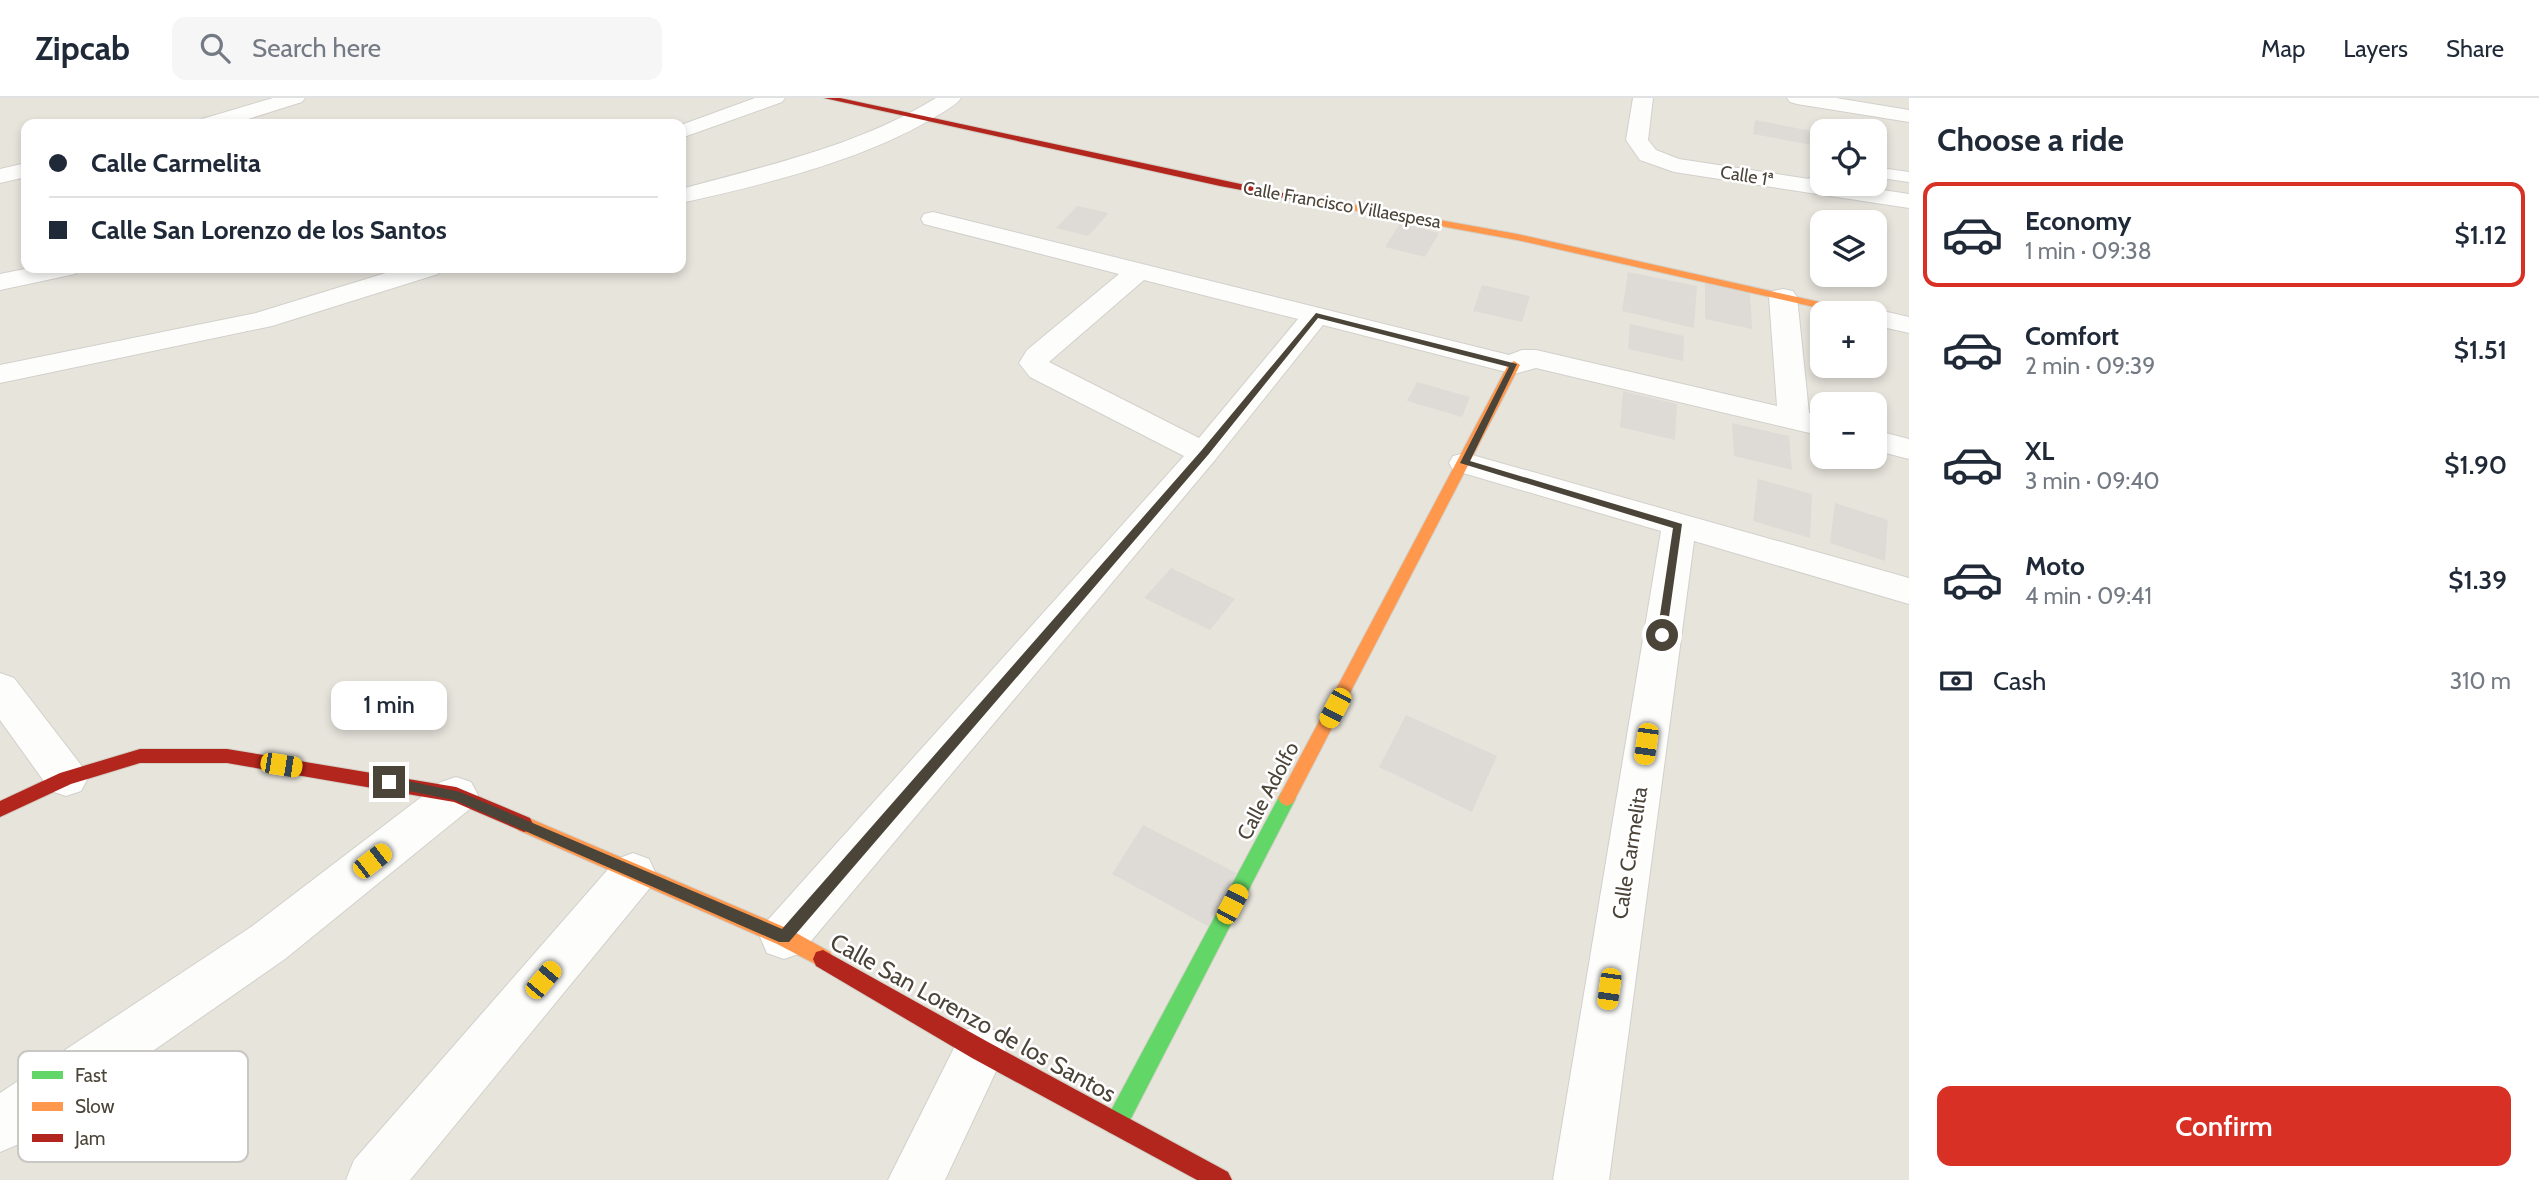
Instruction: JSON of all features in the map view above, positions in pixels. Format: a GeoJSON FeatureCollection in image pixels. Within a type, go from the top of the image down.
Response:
{"type":"FeatureCollection","features":[{"type":"Feature","properties":{"kind":"street"},"geometry":{"type":"LineString","coordinates":[[226,119],[295,98]]}},
{"type":"Feature","properties":{"kind":"street"},"geometry":{"type":"LineString","coordinates":[[686,130],[775,98]]}},
{"type":"Feature","properties":{"kind":"street","name":"Calle Francisco Villaespesa"},"geometry":{"type":"LineString","coordinates":[[828,98],[1220,183],[1517,237],[1810,303]]}},
{"type":"Feature","properties":{"kind":"street"},"geometry":{"type":"LineString","coordinates":[[686,194],[853,149],[922,118],[951,98]]}},
{"type":"Feature","properties":{"kind":"street","name":"Calle 1ª"},"geometry":{"type":"LineString","coordinates":[[1643,98],[1637,141],[1648,155],[1674,165],[1810,180]]}},
{"type":"Feature","properties":{"kind":"street"},"geometry":{"type":"LineString","coordinates":[[1797,98],[1909,116]]}},
{"type":"Feature","properties":{"kind":"street"},"geometry":{"type":"LineString","coordinates":[[0,176],[21,171]]}},
{"type":"Feature","properties":{"kind":"street","name":"Calle 1ª"},"geometry":{"type":"LineString","coordinates":[[1886,196],[1909,201]]}},
{"type":"Feature","properties":{"kind":"street"},"geometry":{"type":"LineString","coordinates":[[933,219],[1514,365],[1522,359],[1536,359],[1808,423],[1783,297]]}},
{"type":"Feature","properties":{"kind":"street"},"geometry":{"type":"LineString","coordinates":[[1137,271],[1037,356],[1034,363],[1041,371],[1205,453]]}},
{"type":"Feature","properties":{"kind":"street"},"geometry":{"type":"LineString","coordinates":[[0,282],[42,273]]}},
{"type":"Feature","properties":{"kind":"street"},"geometry":{"type":"LineString","coordinates":[[0,374],[262,320],[413,273]]}},
{"type":"Feature","properties":{"kind":"street"},"geometry":{"type":"LineString","coordinates":[[784,937],[1205,453],[1316,316]]}},
{"type":"Feature","properties":{"kind":"street"},"geometry":{"type":"LineString","coordinates":[[1887,320],[1909,325]]}},
{"type":"Feature","properties":{"kind":"street","name":"Calle Adolfo"},"geometry":{"type":"LineString","coordinates":[[1116,1124],[1465,463],[1514,365]]}},
{"type":"Feature","properties":{"kind":"street"},"geometry":{"type":"LineString","coordinates":[[1887,443],[1909,449]]}},
{"type":"Feature","properties":{"kind":"street"},"geometry":{"type":"LineString","coordinates":[[1465,463],[1909,591]]}},
{"type":"Feature","properties":{"kind":"street","name":"Calle Carmelita"},"geometry":{"type":"LineString","coordinates":[[1581,1180],[1679,526]]}},
{"type":"Feature","properties":{"kind":"street"},"geometry":{"type":"LineString","coordinates":[[0,689],[66,778]]}},
{"type":"Feature","properties":{"kind":"street","name":"Calle San Lorenzo de los Santos"},"geometry":{"type":"LineString","coordinates":[[0,808],[66,778],[140,757],[227,757],[456,795],[633,874],[784,937],[980,1050],[1220,1180]]}},
{"type":"Feature","properties":{"kind":"street"},"geometry":{"type":"LineString","coordinates":[[109,1051],[268,943],[456,795]]}},
{"type":"Feature","properties":{"kind":"street"},"geometry":{"type":"LineString","coordinates":[[374,1180],[633,874]]}},
{"type":"Feature","properties":{"kind":"street"},"geometry":{"type":"LineString","coordinates":[[916,1180],[980,1050]]}},
{"type":"Feature","properties":{"kind":"street"},"geometry":{"type":"LineString","coordinates":[[0,1125],[18,1113]]}},
{"type":"Feature","properties":{"kind":"lane"},"geometry":{"type":"LineString","coordinates":[[1887,174],[1909,177]]}},
{"type":"Feature","properties":{"kind":"shaded area"},"geometry":{"type":"Polygon","coordinates":[[[0,98],[1909,98],[1909,1180],[0,1180],[0,98]]]}},
{"type":"Feature","properties":{"kind":"building"},"geometry":{"type":"Polygon","coordinates":[[[1755,120],[1810,131],[1810,145],[1753,134],[1755,120]]]}},
{"type":"Feature","properties":{"kind":"building"},"geometry":{"type":"Polygon","coordinates":[[[1077,206],[1109,213],[1088,236],[1056,228],[1077,206]]]}},
{"type":"Feature","properties":{"kind":"building"},"geometry":{"type":"Polygon","coordinates":[[[1400,223],[1439,233],[1425,257],[1385,247],[1400,223]]]}},
{"type":"Feature","properties":{"kind":"building"},"geometry":{"type":"Polygon","coordinates":[[[1628,272],[1697,286],[1694,328],[1622,311],[1628,272]]]}},
{"type":"Feature","properties":{"kind":"building"},"geometry":{"type":"Polygon","coordinates":[[[1705,283],[1750,292],[1752,329],[1705,319],[1705,283]]]}},
{"type":"Feature","properties":{"kind":"building"},"geometry":{"type":"Polygon","coordinates":[[[1482,285],[1530,296],[1522,322],[1473,311],[1482,285]]]}},
{"type":"Feature","properties":{"kind":"building"},"geometry":{"type":"Polygon","coordinates":[[[1630,324],[1684,336],[1683,361],[1628,349],[1630,324]]]}},
{"type":"Feature","properties":{"kind":"building"},"geometry":{"type":"Polygon","coordinates":[[[1417,382],[1470,397],[1462,417],[1407,401],[1417,382]]]}},
{"type":"Feature","properties":{"kind":"building"},"geometry":{"type":"Polygon","coordinates":[[[1623,391],[1677,404],[1675,440],[1620,427],[1623,391]]]}},
{"type":"Feature","properties":{"kind":"building"},"geometry":{"type":"Polygon","coordinates":[[[1732,423],[1789,436],[1792,470],[1734,456],[1732,423]]]}},
{"type":"Feature","properties":{"kind":"building"},"geometry":{"type":"Polygon","coordinates":[[[1758,479],[1812,494],[1810,538],[1753,521],[1758,479]]]}},
{"type":"Feature","properties":{"kind":"building"},"geometry":{"type":"Polygon","coordinates":[[[1835,503],[1888,520],[1885,561],[1830,543],[1835,503]]]}},
{"type":"Feature","properties":{"kind":"building"},"geometry":{"type":"Polygon","coordinates":[[[1171,568],[1235,599],[1210,630],[1144,598],[1171,568]]]}},
{"type":"Feature","properties":{"kind":"building"},"geometry":{"type":"Polygon","coordinates":[[[1406,715],[1497,756],[1472,812],[1379,767],[1406,715]]]}},
{"type":"Feature","properties":{"kind":"building"},"geometry":{"type":"Polygon","coordinates":[[[1143,825],[1246,878],[1217,931],[1112,874],[1143,825]]]}},
{"type":"Feature","properties":{"kind":"traffic: fast"},"geometry":{"type":"LineString","coordinates":[[1116,1124],[1287,798]]}},
{"type":"Feature","properties":{"kind":"traffic: slow"},"geometry":{"type":"LineString","coordinates":[[1306,199],[1517,237],[1810,303]]}},
{"type":"Feature","properties":{"kind":"traffic: slow"},"geometry":{"type":"LineString","coordinates":[[1287,798],[1514,365]]}},
{"type":"Feature","properties":{"kind":"traffic: slow"},"geometry":{"type":"LineString","coordinates":[[524,824],[784,937],[823,959]]}},
{"type":"Feature","properties":{"kind":"traffic: jam"},"geometry":{"type":"LineString","coordinates":[[828,98],[1220,183],[1306,199]]}},
{"type":"Feature","properties":{"kind":"traffic: jam"},"geometry":{"type":"LineString","coordinates":[[0,809],[66,778],[140,756],[227,756],[456,795],[524,824]]}},
{"type":"Feature","properties":{"kind":"traffic: jam"},"geometry":{"type":"LineString","coordinates":[[823,959],[980,1050],[1220,1180]]}},
{"type":"Feature","properties":{"kind":"route"},"geometry":{"type":"LineString","coordinates":[[389,782],[456,795],[633,874],[784,937],[1205,453],[1316,316],[1514,365],[1465,463],[1679,526],[1662,635]]}}]}
